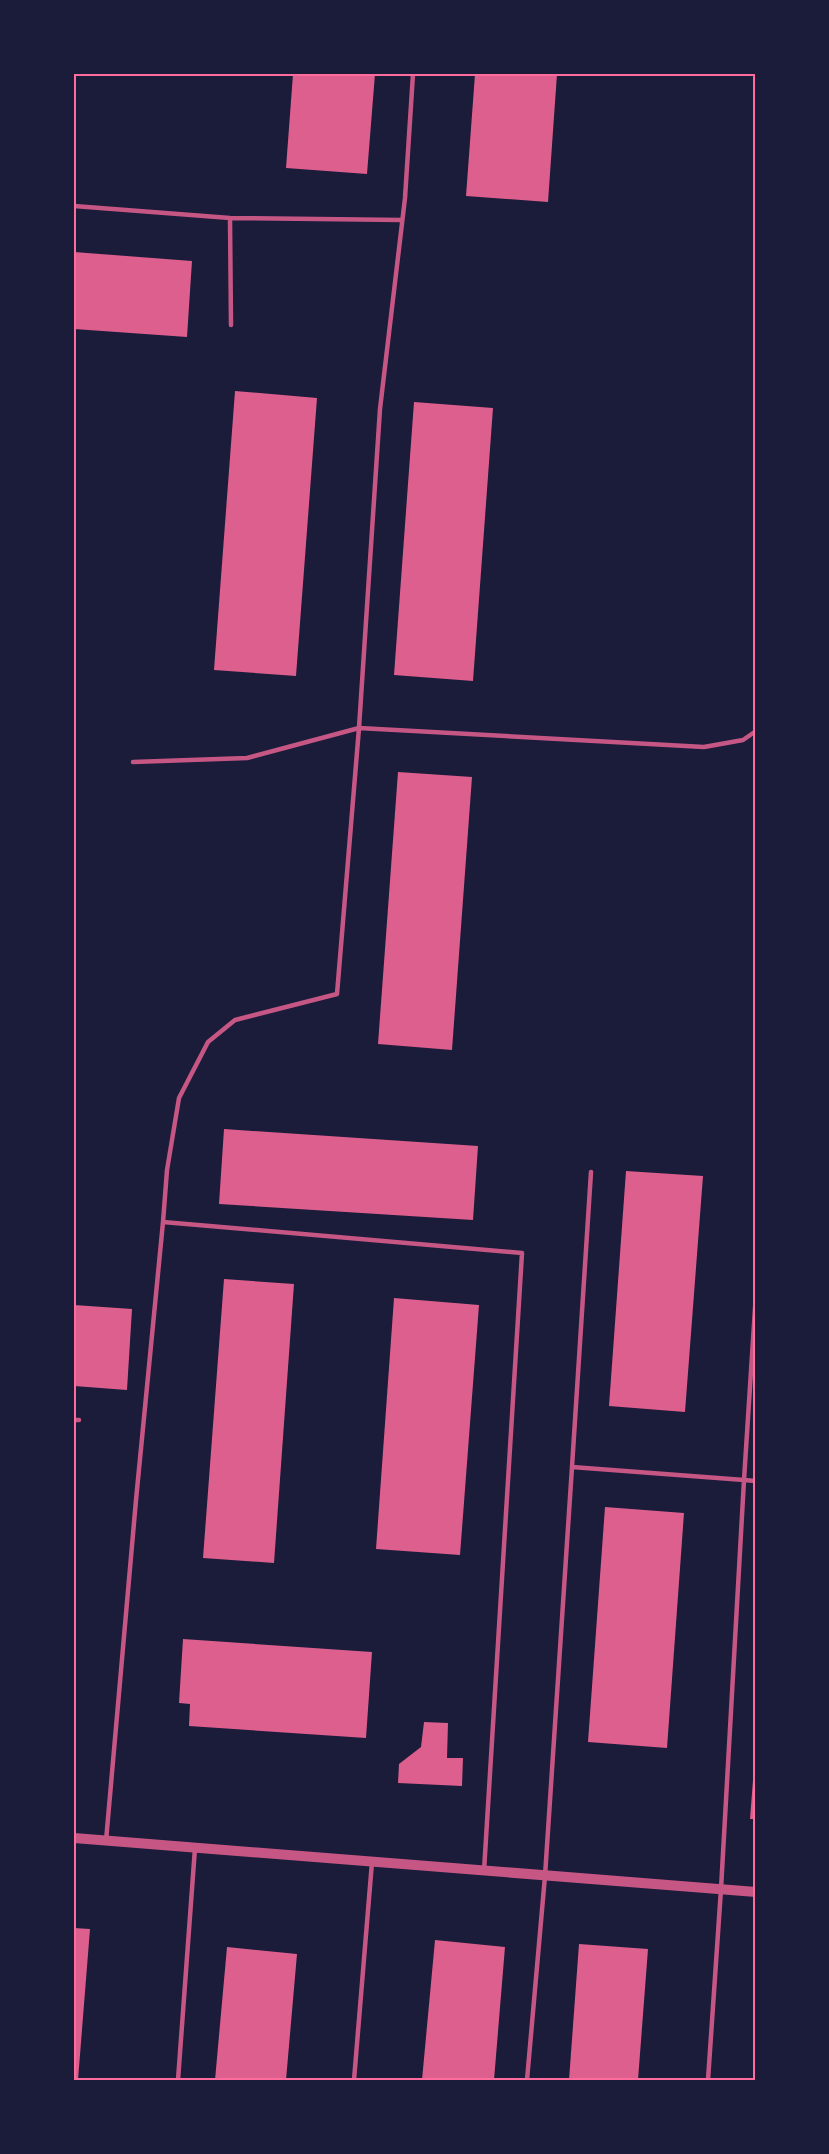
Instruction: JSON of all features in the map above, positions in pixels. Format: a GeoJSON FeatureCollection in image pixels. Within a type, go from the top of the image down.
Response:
{"type":"FeatureCollection","features":[{"type":"Feature","properties":{"kind":"street"},"geometry":{"type":"LineString","coordinates":[[74,1838],[756,1892]]}},
{"type":"Feature","properties":{"kind":"lane"},"geometry":{"type":"LineString","coordinates":[[106,1841],[167,1170],[180,1098],[208,1042],[235,1020],[337,994],[359,728],[380,409],[402,220],[413,74]]}},
{"type":"Feature","properties":{"kind":"lane"},"geometry":{"type":"LineString","coordinates":[[74,206],[230,218],[402,220]]}},
{"type":"Feature","properties":{"kind":"lane"},"geometry":{"type":"LineString","coordinates":[[230,218],[231,325]]}},
{"type":"Feature","properties":{"kind":"lane"},"geometry":{"type":"LineString","coordinates":[[133,762],[247,758],[359,728],[704,747],[742,740],[756,731]]}},
{"type":"Feature","properties":{"kind":"lane"},"geometry":{"type":"LineString","coordinates":[[527,2080],[545,1876],[591,1172]]}},
{"type":"Feature","properties":{"kind":"lane"},"geometry":{"type":"LineString","coordinates":[[163,1222],[522,1253],[484,1871]]}},
{"type":"Feature","properties":{"kind":"lane"},"geometry":{"type":"LineString","coordinates":[[708,2080],[722,1889],[756,1293]]}},
{"type":"Feature","properties":{"kind":"lane"},"geometry":{"type":"LineString","coordinates":[[572,1467],[756,1481]]}},
{"type":"Feature","properties":{"kind":"lane"},"geometry":{"type":"LineString","coordinates":[[178,2080],[195,1848]]}},
{"type":"Feature","properties":{"kind":"lane"},"geometry":{"type":"LineString","coordinates":[[354,2080],[372,1862]]}},
{"type":"Feature","properties":{"kind":"building"},"geometry":{"type":"Polygon","coordinates":[[[293,74],[375,74],[367,174],[286,168],[293,74]]]}},
{"type":"Feature","properties":{"kind":"building"},"geometry":{"type":"Polygon","coordinates":[[[475,74],[557,74],[548,202],[466,196],[475,74]]]}},
{"type":"Feature","properties":{"kind":"building"},"geometry":{"type":"Polygon","coordinates":[[[74,252],[192,261],[187,337],[74,329],[74,252]]]}},
{"type":"Feature","properties":{"kind":"building"},"geometry":{"type":"Polygon","coordinates":[[[235,391],[317,398],[296,676],[214,670],[235,391]]]}},
{"type":"Feature","properties":{"kind":"building"},"geometry":{"type":"Polygon","coordinates":[[[414,402],[493,408],[473,681],[394,675],[414,402]]]}},
{"type":"Feature","properties":{"kind":"building"},"geometry":{"type":"Polygon","coordinates":[[[398,772],[472,777],[452,1050],[378,1044],[398,772]]]}},
{"type":"Feature","properties":{"kind":"building"},"geometry":{"type":"Polygon","coordinates":[[[224,1129],[478,1146],[473,1220],[219,1204],[224,1129]]]}},
{"type":"Feature","properties":{"kind":"building"},"geometry":{"type":"Polygon","coordinates":[[[626,1171],[703,1176],[685,1412],[609,1406],[626,1171]]]}},
{"type":"Feature","properties":{"kind":"building"},"geometry":{"type":"Polygon","coordinates":[[[224,1279],[294,1284],[274,1563],[203,1558],[224,1279]]]}},
{"type":"Feature","properties":{"kind":"building"},"geometry":{"type":"Polygon","coordinates":[[[394,1298],[479,1305],[460,1555],[376,1549],[394,1298]]]}},
{"type":"Feature","properties":{"kind":"building"},"geometry":{"type":"Polygon","coordinates":[[[74,1305],[132,1309],[127,1390],[74,1386],[74,1305]]]}},
{"type":"Feature","properties":{"kind":"building"},"geometry":{"type":"Polygon","coordinates":[[[605,1507],[684,1513],[667,1748],[588,1742],[605,1507]]]}},
{"type":"Feature","properties":{"kind":"building"},"geometry":{"type":"Polygon","coordinates":[[[183,1639],[372,1652],[366,1738],[189,1726],[190,1704],[179,1703],[183,1639]]]}},
{"type":"Feature","properties":{"kind":"building"},"geometry":{"type":"Polygon","coordinates":[[[424,1722],[448,1723],[447,1758],[463,1758],[462,1786],[398,1783],[399,1764],[421,1747],[424,1722]]]}},
{"type":"Feature","properties":{"kind":"building"},"geometry":{"type":"Polygon","coordinates":[[[754,1767],[756,1767],[756,1819],[750,1819],[754,1767]]]}},
{"type":"Feature","properties":{"kind":"building"},"geometry":{"type":"Polygon","coordinates":[[[74,1928],[90,1929],[78,2080],[74,2080],[74,1928]]]}},
{"type":"Feature","properties":{"kind":"building"},"geometry":{"type":"Polygon","coordinates":[[[435,1940],[505,1947],[494,2080],[422,2080],[435,1940]]]}},
{"type":"Feature","properties":{"kind":"building"},"geometry":{"type":"Polygon","coordinates":[[[579,1944],[648,1949],[638,2080],[569,2080],[579,1944]]]}},
{"type":"Feature","properties":{"kind":"building"},"geometry":{"type":"Polygon","coordinates":[[[227,1947],[297,1954],[286,2080],[215,2080],[227,1947]]]}}]}
